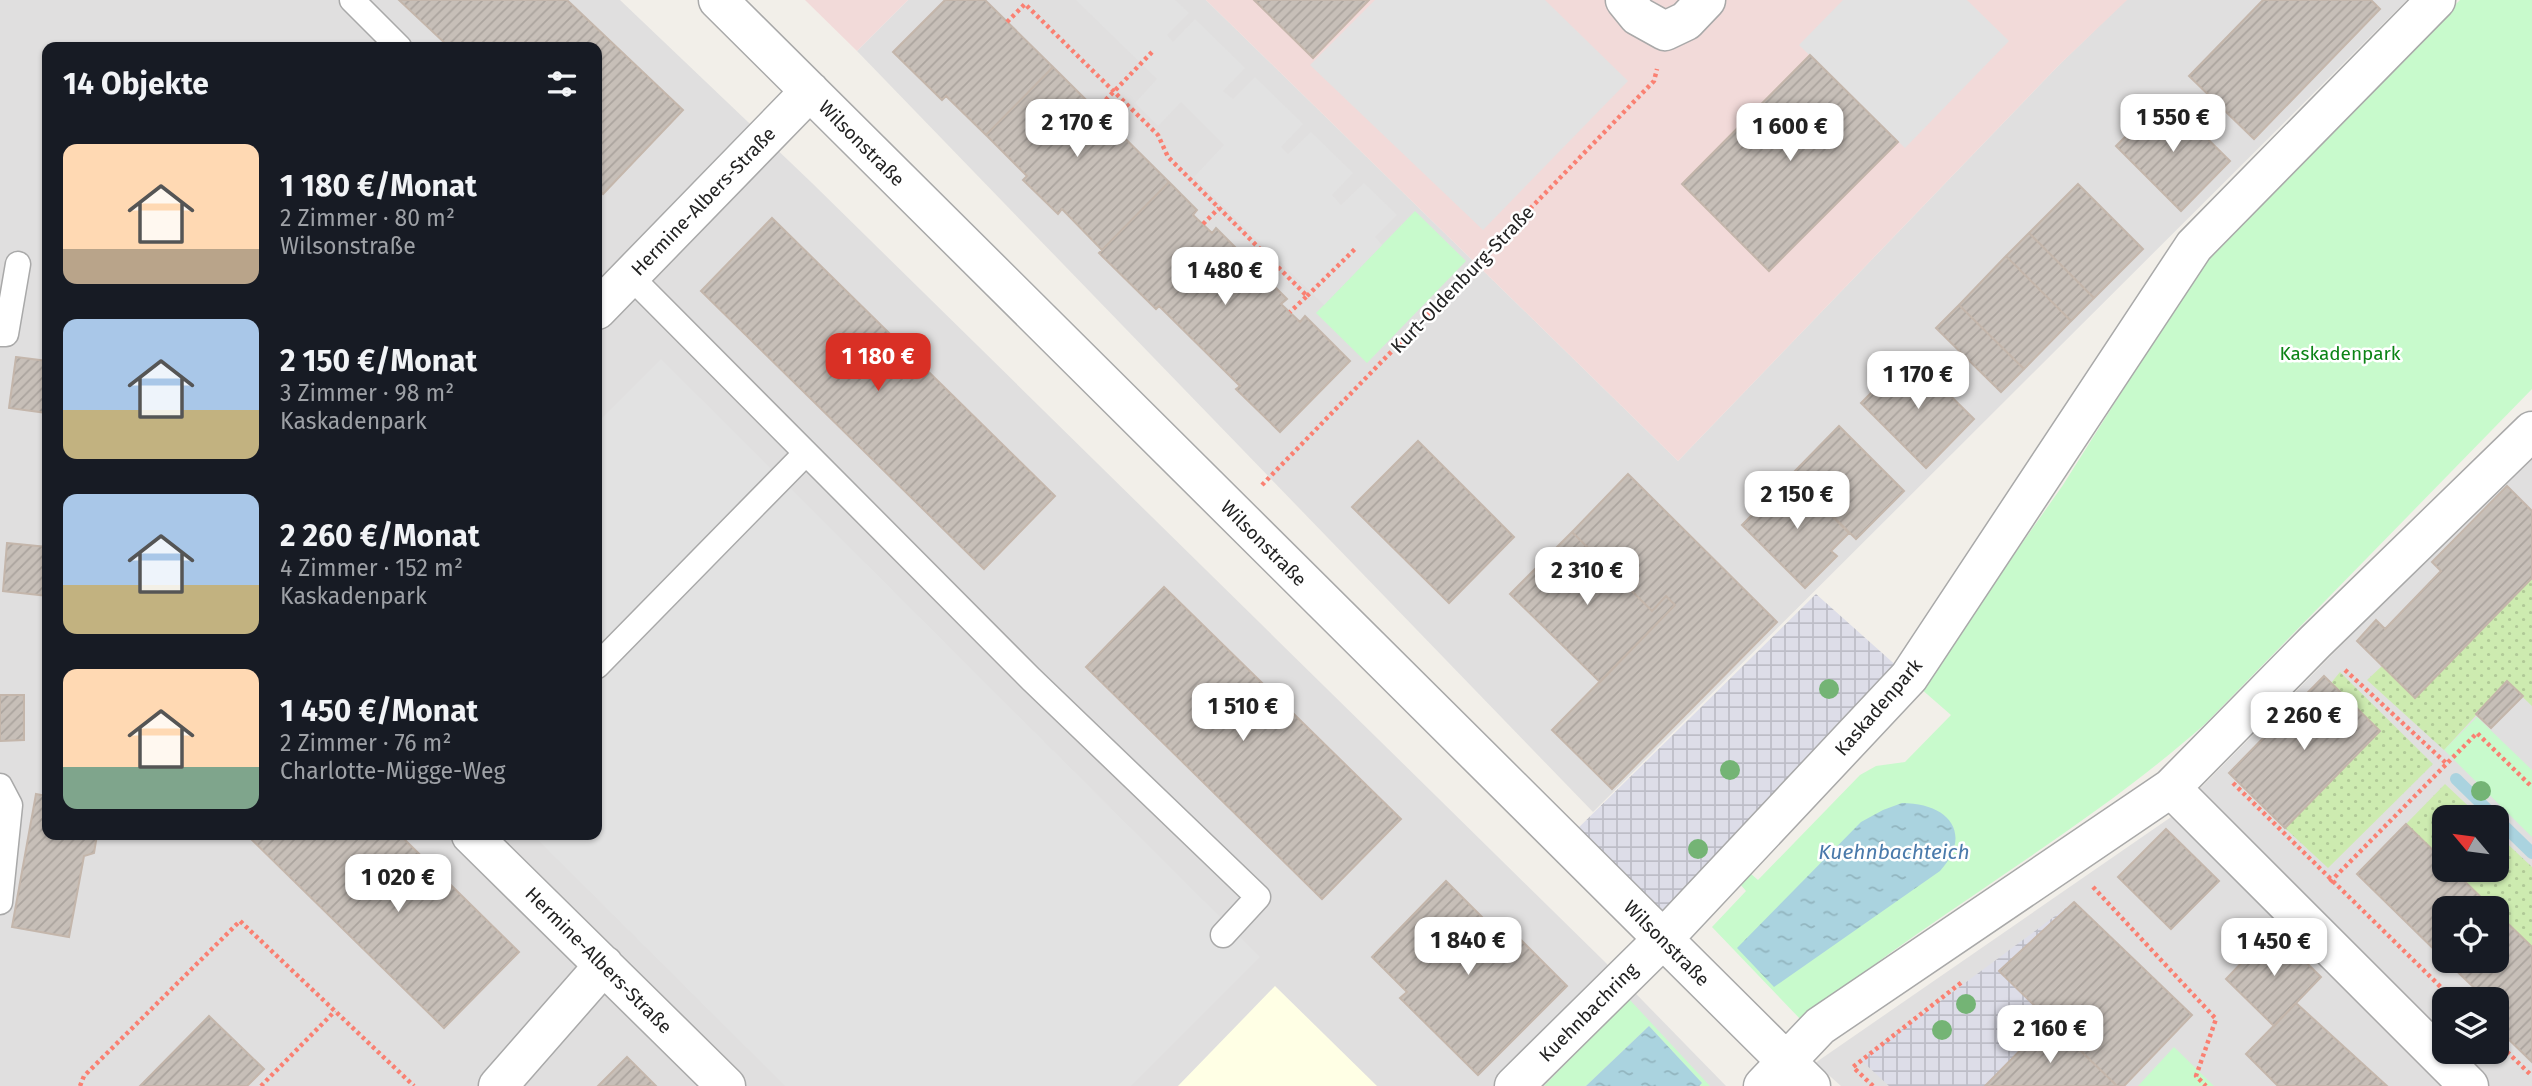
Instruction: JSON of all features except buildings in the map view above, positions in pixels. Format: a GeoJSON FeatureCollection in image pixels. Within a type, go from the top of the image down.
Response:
{"type":"FeatureCollection","features":[{"type":"Feature","properties":{"kind":"street","name":"Wilsonstraße"},"geometry":{"type":"LineString","coordinates":[[718,0],[1663,939],[1787,1078]]}},
{"type":"Feature","properties":{"kind":"street"},"geometry":{"type":"LineString","coordinates":[[1625,0],[1638,16],[1665,31],[1686,21],[1706,0]]}},
{"type":"Feature","properties":{"kind":"street","name":"Kaskadenpark"},"geometry":{"type":"LineString","coordinates":[[1663,939],[1909,677],[2194,246],[2436,0]]}},
{"type":"Feature","properties":{"kind":"street","name":"Hermine-Albers-Straße"},"geometry":{"type":"LineString","coordinates":[[602,305],[810,91]]}},
{"type":"Feature","properties":{"kind":"street"},"geometry":{"type":"LineString","coordinates":[[1787,1078],[1820,1026],[2171,788],[2315,642],[2532,431]]}},
{"type":"Feature","properties":{"kind":"street"},"geometry":{"type":"LineString","coordinates":[[2171,788],[2469,1086]]}},
{"type":"Feature","properties":{"kind":"street","name":"Hermine-Albers-Straße"},"geometry":{"type":"LineString","coordinates":[[476,840],[726,1086]]}},
{"type":"Feature","properties":{"kind":"street","name":"Kuehnbachring"},"geometry":{"type":"LineString","coordinates":[[1514,1086],[1663,939]]}},
{"type":"Feature","properties":{"kind":"street"},"geometry":{"type":"LineString","coordinates":[[498,1086],[604,965]]}},
{"type":"Feature","properties":{"kind":"lane"},"geometry":{"type":"LineString","coordinates":[[352,0],[394,42]]}},
{"type":"Feature","properties":{"kind":"lane"},"geometry":{"type":"LineString","coordinates":[[0,334],[6,334],[18,264]]}},
{"type":"Feature","properties":{"kind":"lane"},"geometry":{"type":"LineString","coordinates":[[631,276],[1031,679],[1258,897],[1223,934]]}},
{"type":"Feature","properties":{"kind":"lane"},"geometry":{"type":"LineString","coordinates":[[602,661],[806,453]]}},
{"type":"Feature","properties":{"kind":"lane"},"geometry":{"type":"LineString","coordinates":[[0,786],[10,805],[0,902]]}},
{"type":"Feature","properties":{"kind":"path"},"geometry":{"type":"LineString","coordinates":[[1007,22],[1027,2],[1158,135],[1168,157],[1307,296]]}},
{"type":"Feature","properties":{"kind":"path","name":"Kurt-Oldenburg-Straße"},"geometry":{"type":"LineString","coordinates":[[1234,513],[1654,81],[1665,31]]}},
{"type":"Feature","properties":{"kind":"path"},"geometry":{"type":"LineString","coordinates":[[1096,110],[1154,50]]}},
{"type":"Feature","properties":{"kind":"path"},"geometry":{"type":"LineString","coordinates":[[1203,224],[1219,208]]}},
{"type":"Feature","properties":{"kind":"path"},"geometry":{"type":"LineString","coordinates":[[1290,312],[1355,249]]}},
{"type":"Feature","properties":{"kind":"path"},"geometry":{"type":"LineString","coordinates":[[2341,666],[2447,764]]}},
{"type":"Feature","properties":{"kind":"path"},"geometry":{"type":"LineString","coordinates":[[2297,915],[2477,733],[2532,787]]}},
{"type":"Feature","properties":{"kind":"path"},"geometry":{"type":"LineString","coordinates":[[2223,774],[2440,987]]}},
{"type":"Feature","properties":{"kind":"path"},"geometry":{"type":"LineString","coordinates":[[2090,883],[2216,1019],[2196,1076],[2206,1086]]}},
{"type":"Feature","properties":{"kind":"path"},"geometry":{"type":"LineString","coordinates":[[80,1086],[84,1076],[240,921],[414,1086]]}},
{"type":"Feature","properties":{"kind":"path"},"geometry":{"type":"LineString","coordinates":[[1873,1086],[1853,1067],[1971,975]]}},
{"type":"Feature","properties":{"kind":"path"},"geometry":{"type":"LineString","coordinates":[[261,1086],[334,1011]]}},
{"type":"Feature","properties":{"kind":"path"},"geometry":{"type":"LineString","coordinates":[[2509,1054],[2532,1076]]}},
{"type":"Feature","properties":{"kind":"shaded area"},"geometry":{"type":"Polygon","coordinates":[[[0,0],[620,0],[812,183],[1604,961],[1726,1086],[0,1086],[0,0]]]}},
{"type":"Feature","properties":{"kind":"shaded area"},"geometry":{"type":"Polygon","coordinates":[[[805,0],[908,0],[857,51],[805,0]]]}},
{"type":"Feature","properties":{"kind":"shaded area"},"geometry":{"type":"Polygon","coordinates":[[[908,0],[1206,0],[1678,461],[2058,66],[2126,0],[2407,0],[1593,812],[857,51],[908,0]]]}},
{"type":"Feature","properties":{"kind":"shaded area"},"geometry":{"type":"Polygon","coordinates":[[[1076,0],[1175,0],[1189,13],[1167,35],[1173,42],[1195,19],[1245,68],[1223,91],[1233,99],[1255,77],[1303,124],[1281,147],[1288,154],[1311,132],[1353,173],[1332,195],[1341,205],[1364,183],[1397,215],[1375,237],[1382,245],[1324,305],[1194,177],[1224,145],[1181,102],[1158,126],[1135,103],[1157,79],[1076,0]]]}},
{"type":"Feature","properties":{"kind":"shaded area"},"geometry":{"type":"Polygon","coordinates":[[[1206,0],[2127,0],[2058,66],[1678,461],[1206,0]]]}},
{"type":"Feature","properties":{"kind":"shaded area"},"geometry":{"type":"Polygon","coordinates":[[[1375,0],[1545,0],[1628,81],[1483,230],[1310,65],[1375,0]]]}},
{"type":"Feature","properties":{"kind":"shaded area"},"geometry":{"type":"Polygon","coordinates":[[[1843,0],[1967,0],[2009,41],[1905,148],[1799,45],[1843,0]]]}},
{"type":"Feature","properties":{"kind":"shaded area"},"geometry":{"type":"Polygon","coordinates":[[[661,359],[1260,957],[1131,1086],[785,1086],[538,840],[602,840],[602,418],[661,359]]]}},
{"type":"Feature","properties":{"kind":"shaded area"},"geometry":{"type":"Polygon","coordinates":[[[2532,452],[2532,1086],[1841,1086],[1815,1063],[2174,815],[2532,452]]]}},
{"type":"Feature","properties":{"kind":"shaded area"},"geometry":{"type":"Polygon","coordinates":[[[1816,594],[1909,677],[1663,939],[1565,841],[1816,594]]]}},
{"type":"Feature","properties":{"kind":"shaded area"},"geometry":{"type":"Polygon","coordinates":[[[2074,902],[1999,971],[2050,1021],[1985,1086],[1889,1086],[1861,1060],[2074,902]]]}},
{"type":"Feature","properties":{"kind":"shaded area"},"geometry":{"type":"Polygon","coordinates":[[[1275,986],[1377,1086],[1178,1086],[1275,986]]]}},
{"type":"Feature","properties":{"kind":"green space","name":"Kaskadenpark"},"geometry":{"type":"Polygon","coordinates":[[[2460,0],[2532,0],[2532,389],[2205,724],[2107,802],[1901,945],[1802,1021],[1712,927],[1746,891],[1740,884],[1750,873],[1758,880],[1860,775],[1876,766],[1905,762],[1951,715],[1920,688],[2063,485],[2213,247],[2460,0]]]}},
{"type":"Feature","properties":{"kind":"green space"},"geometry":{"type":"Polygon","coordinates":[[[1415,211],[1466,261],[1367,363],[1316,313],[1415,211]]]}},
{"type":"Feature","properties":{"kind":"green space"},"geometry":{"type":"Polygon","coordinates":[[[2532,578],[2532,706],[2507,682],[2444,750],[2367,680],[2382,666],[2415,698],[2532,578]]]}},
{"type":"Feature","properties":{"kind":"green space"},"geometry":{"type":"Polygon","coordinates":[[[2340,672],[2433,764],[2328,868],[2285,828],[2380,731],[2331,683],[2340,672]]]}},
{"type":"Feature","properties":{"kind":"green space"},"geometry":{"type":"Polygon","coordinates":[[[2477,717],[2532,770],[2532,837],[2510,815],[2510,805],[2500,805],[2444,750],[2477,717]]]}},
{"type":"Feature","properties":{"kind":"green space"},"geometry":{"type":"Polygon","coordinates":[[[2445,784],[2467,805],[2432,805],[2432,849],[2406,824],[2445,784]]]}},
{"type":"Feature","properties":{"kind":"green space"},"geometry":{"type":"Polygon","coordinates":[[[2510,846],[2532,867],[2532,947],[2509,925],[2509,896],[2480,896],[2465,882],[2510,882],[2510,846]]]}},
{"type":"Feature","properties":{"kind":"green space"},"geometry":{"type":"Polygon","coordinates":[[[1629,999],[1710,1086],[1699,1086],[1702,1083],[1649,1026],[1586,1086],[1544,1086],[1629,999]]]}},
{"type":"Feature","properties":{"kind":"green space"},"geometry":{"type":"Polygon","coordinates":[[[2174,1047],[2214,1086],[2138,1086],[2174,1047]]]}},
{"type":"Feature","properties":{"kind":"water","name":"Kuehnbachteich"},"geometry":{"type":"Polygon","coordinates":[[[1902,803],[1932,808],[1943,814],[1951,823],[1955,844],[1950,857],[1940,871],[1774,987],[1737,948],[1861,822],[1902,803]]]}},
{"type":"Feature","properties":{"kind":"water"},"geometry":{"type":"Polygon","coordinates":[[[1649,1026],[1702,1083],[1699,1086],[1586,1086],[1649,1026]]]}},
{"type":"Feature","properties":{"kind":"waterway"},"geometry":{"type":"LineString","coordinates":[[2456,779],[2483,805]]}},
{"type":"Feature","properties":{"kind":"waterway"},"geometry":{"type":"LineString","coordinates":[[2510,832],[2532,853]]}}]}
